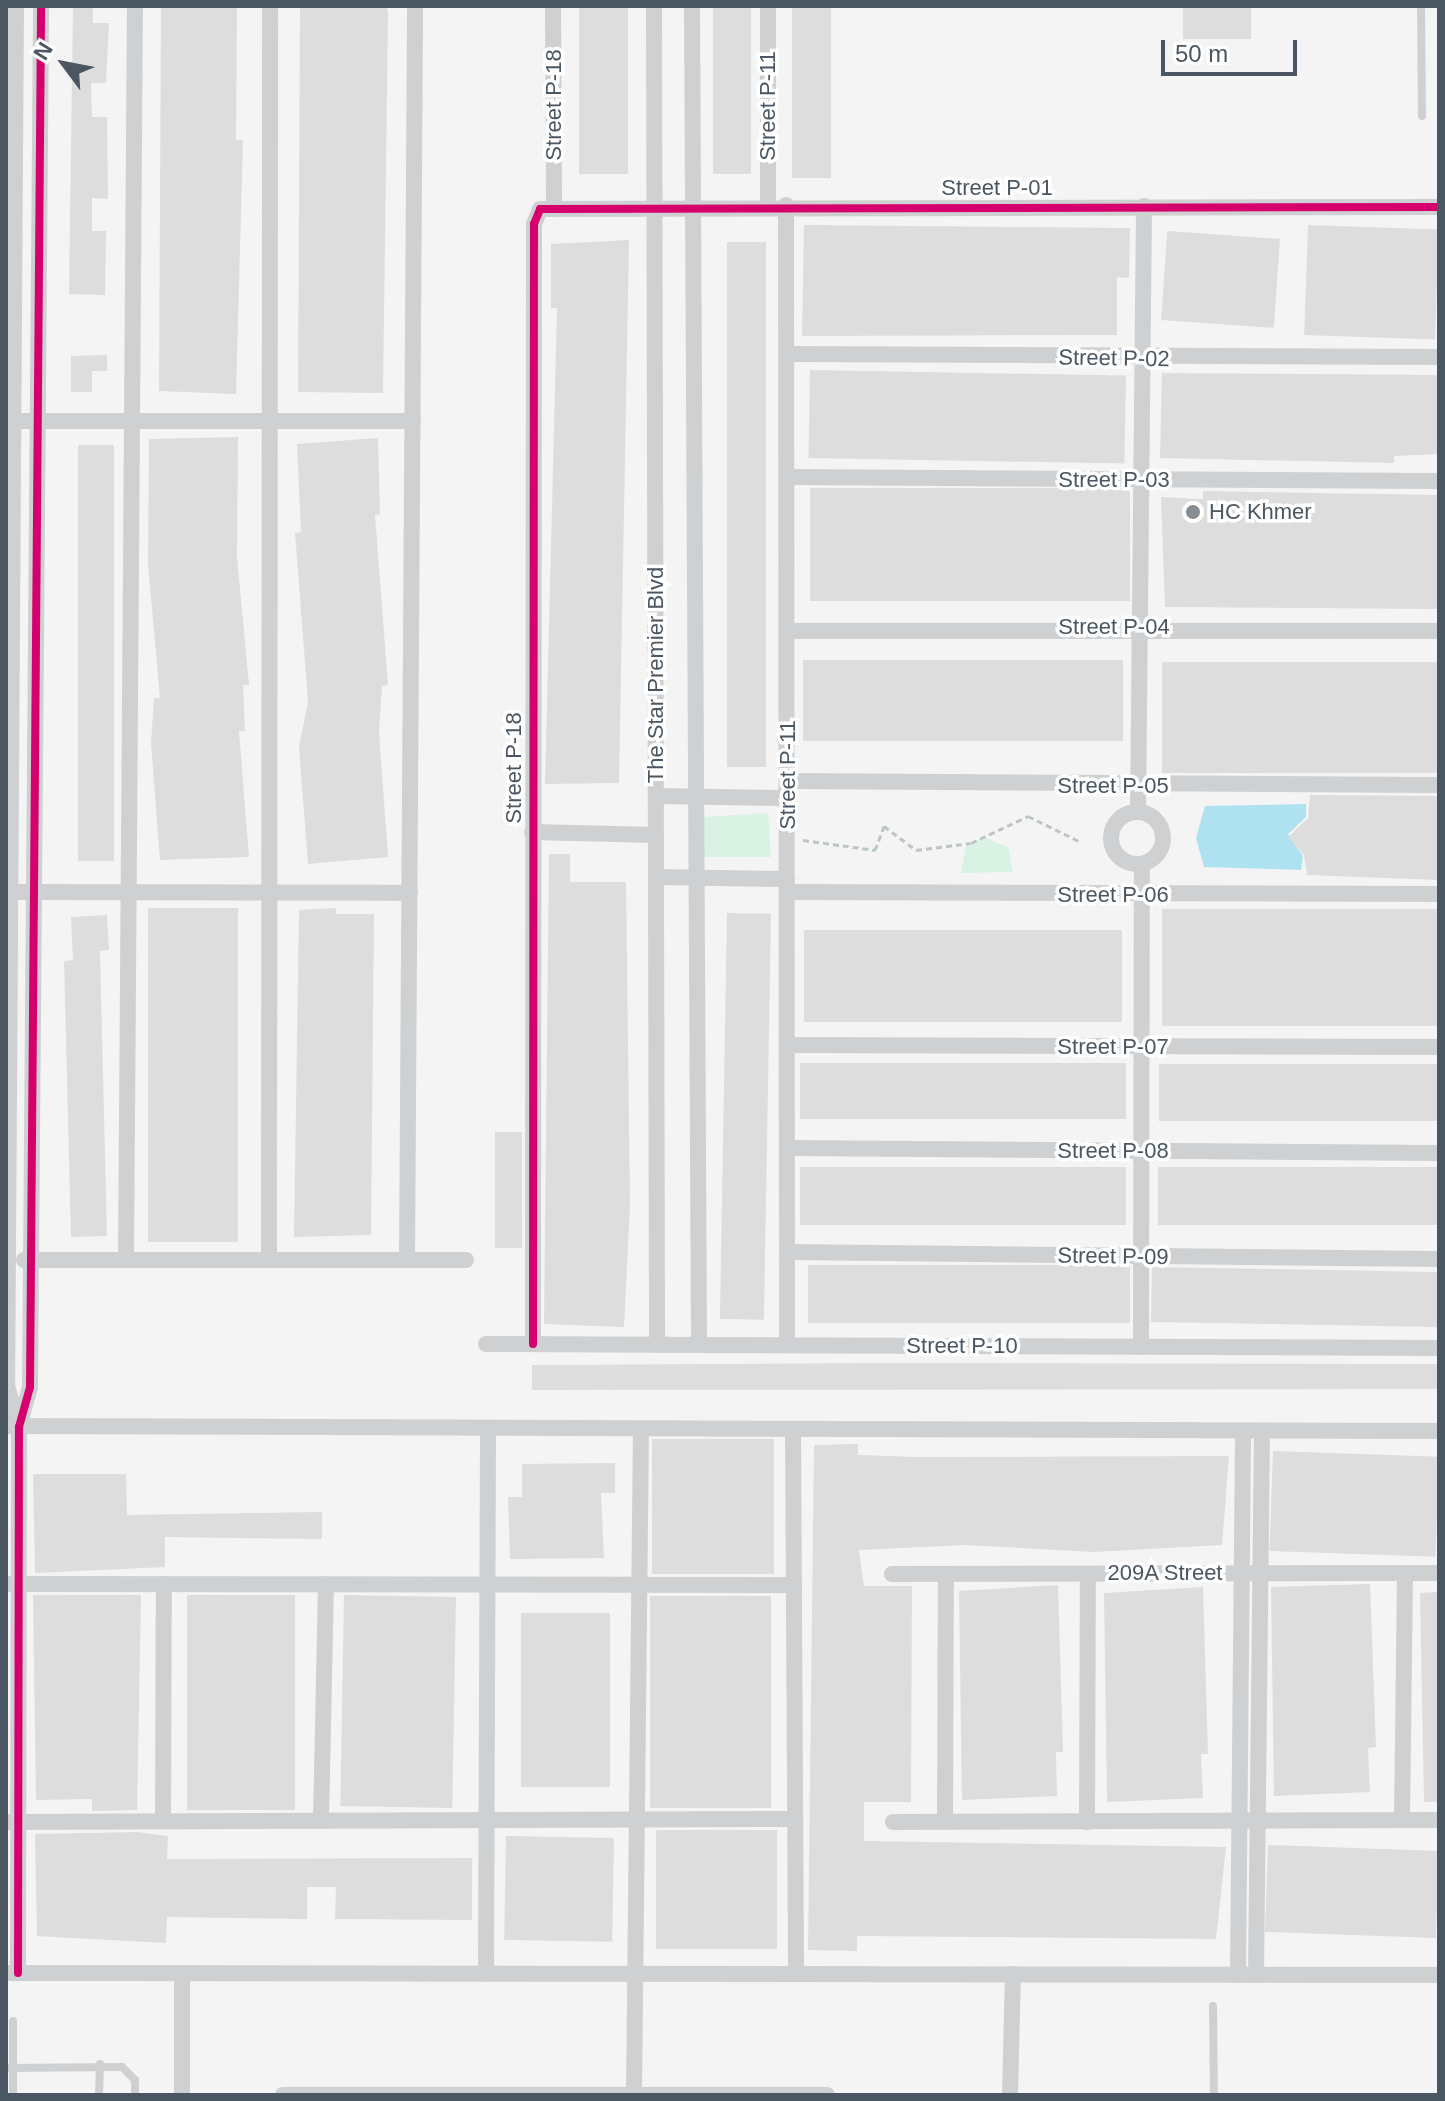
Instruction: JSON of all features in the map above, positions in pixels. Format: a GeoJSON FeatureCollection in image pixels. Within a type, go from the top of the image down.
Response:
{"type":"FeatureCollection","features":[{"type":"Feature","properties":{"kind":"street"},"geometry":{"type":"LineString","coordinates":[[16,6],[10,315],[7,1260],[7,1386],[12,1426],[12,1973],[796,1971],[1439,1975]]}},
{"type":"Feature","properties":{"kind":"street"},"geometry":{"type":"LineString","coordinates":[[12,1426],[30,1387],[41,6]]}},
{"type":"Feature","properties":{"kind":"street"},"geometry":{"type":"LineString","coordinates":[[126,1260],[135,6]]}},
{"type":"Feature","properties":{"kind":"street"},"geometry":{"type":"LineString","coordinates":[[269,1260],[272,893],[270,6]]}},
{"type":"Feature","properties":{"kind":"street"},"geometry":{"type":"LineString","coordinates":[[407,1260],[415,6]]}},
{"type":"Feature","properties":{"kind":"street","name":"Street P-18"},"geometry":{"type":"LineString","coordinates":[[533,1344],[534,224],[540,209],[554,205],[553,6]]}},
{"type":"Feature","properties":{"kind":"street","name":"The Star Premier Blvd"},"geometry":{"type":"LineString","coordinates":[[654,6],[657,1345]]}},
{"type":"Feature","properties":{"kind":"street","name":"The Star Premier Blvd"},"geometry":{"type":"LineString","coordinates":[[692,6],[699,1344]]}},
{"type":"Feature","properties":{"kind":"street","name":"Street P-11"},"geometry":{"type":"LineString","coordinates":[[768,6],[768,205]]}},
{"type":"Feature","properties":{"kind":"street","name":"Street P-01"},"geometry":{"type":"LineString","coordinates":[[554,205],[1439,207]]}},
{"type":"Feature","properties":{"kind":"street","name":"Street P-11"},"geometry":{"type":"LineString","coordinates":[[786,205],[790,354],[787,1345]]}},
{"type":"Feature","properties":{"kind":"street"},"geometry":{"type":"LineString","coordinates":[[1138,811],[1144,206]]}},
{"type":"Feature","properties":{"kind":"street","name":"Street P-02"},"geometry":{"type":"LineString","coordinates":[[790,354],[1143,359],[1439,357]]}},
{"type":"Feature","properties":{"kind":"street"},"geometry":{"type":"LineString","coordinates":[[10,421],[413,421]]}},
{"type":"Feature","properties":{"kind":"street","name":"Street P-03"},"geometry":{"type":"LineString","coordinates":[[789,477],[1439,481]]}},
{"type":"Feature","properties":{"kind":"street","name":"Street P-04"},"geometry":{"type":"LineString","coordinates":[[789,631],[1140,626],[1439,631]]}},
{"type":"Feature","properties":{"kind":"street","name":"Street P-05"},"geometry":{"type":"LineString","coordinates":[[656,796],[787,790],[1439,785]]}},
{"type":"Feature","properties":{"kind":"street"},"geometry":{"type":"LineString","coordinates":[[1138,811],[1150,815],[1163,836],[1154,859],[1142,864],[1119,857],[1112,847],[1116,822],[1138,811]]}},
{"type":"Feature","properties":{"kind":"street"},"geometry":{"type":"LineString","coordinates":[[532,832],[656,835]]}},
{"type":"Feature","properties":{"kind":"street"},"geometry":{"type":"LineString","coordinates":[[1141,1347],[1142,864]]}},
{"type":"Feature","properties":{"kind":"street","name":"Street P-06"},"geometry":{"type":"LineString","coordinates":[[656,877],[788,885],[1142,896],[1439,894]]}},
{"type":"Feature","properties":{"kind":"street"},"geometry":{"type":"LineString","coordinates":[[8,892],[410,893]]}},
{"type":"Feature","properties":{"kind":"street","name":"Street P-07"},"geometry":{"type":"LineString","coordinates":[[787,1045],[1439,1047]]}},
{"type":"Feature","properties":{"kind":"street","name":"Street P-08"},"geometry":{"type":"LineString","coordinates":[[787,1148],[1439,1153]]}},
{"type":"Feature","properties":{"kind":"street","name":"Street P-09"},"geometry":{"type":"LineString","coordinates":[[787,1252],[1439,1259]]}},
{"type":"Feature","properties":{"kind":"street"},"geometry":{"type":"LineString","coordinates":[[7,1260],[466,1260]]}},
{"type":"Feature","properties":{"kind":"street","name":"Street P-10"},"geometry":{"type":"LineString","coordinates":[[486,1344],[1439,1348]]}},
{"type":"Feature","properties":{"kind":"street"},"geometry":{"type":"LineString","coordinates":[[12,1426],[1439,1431]]}},
{"type":"Feature","properties":{"kind":"street"},"geometry":{"type":"LineString","coordinates":[[486,1974],[488,1428]]}},
{"type":"Feature","properties":{"kind":"street"},"geometry":{"type":"LineString","coordinates":[[635,2094],[641,1429]]}},
{"type":"Feature","properties":{"kind":"street"},"geometry":{"type":"LineString","coordinates":[[793,1429],[796,1971]]}},
{"type":"Feature","properties":{"kind":"street"},"geometry":{"type":"LineString","coordinates":[[1238,1975],[1243,1431]]}},
{"type":"Feature","properties":{"kind":"street"},"geometry":{"type":"LineString","coordinates":[[1256,1975],[1262,1431]]}},
{"type":"Feature","properties":{"kind":"street"},"geometry":{"type":"LineString","coordinates":[[1402,1820],[1405,1573]]}},
{"type":"Feature","properties":{"kind":"street","name":"209A Street"},"geometry":{"type":"LineString","coordinates":[[892,1574],[1439,1573]]}},
{"type":"Feature","properties":{"kind":"street"},"geometry":{"type":"LineString","coordinates":[[945,1822],[946,1574]]}},
{"type":"Feature","properties":{"kind":"street"},"geometry":{"type":"LineString","coordinates":[[1087,1822],[1088,1574]]}},
{"type":"Feature","properties":{"kind":"street"},"geometry":{"type":"LineString","coordinates":[[12,1584],[794,1585]]}},
{"type":"Feature","properties":{"kind":"street"},"geometry":{"type":"LineString","coordinates":[[163,1821],[164,1584]]}},
{"type":"Feature","properties":{"kind":"street"},"geometry":{"type":"LineString","coordinates":[[321,1821],[326,1584]]}},
{"type":"Feature","properties":{"kind":"street"},"geometry":{"type":"LineString","coordinates":[[12,1822],[795,1819]]}},
{"type":"Feature","properties":{"kind":"street"},"geometry":{"type":"LineString","coordinates":[[893,1822],[1439,1820]]}},
{"type":"Feature","properties":{"kind":"street"},"geometry":{"type":"LineString","coordinates":[[182,1973],[182,2095]]}},
{"type":"Feature","properties":{"kind":"street"},"geometry":{"type":"LineString","coordinates":[[1010,2095],[1013,1974]]}},
{"type":"Feature","properties":{"kind":"street"},"geometry":{"type":"LineString","coordinates":[[283,2095],[827,2095]]}},
{"type":"Feature","properties":{"kind":"lane"},"geometry":{"type":"LineString","coordinates":[[1421,6],[1422,116]]}},
{"type":"Feature","properties":{"kind":"lane"},"geometry":{"type":"LineString","coordinates":[[1213,2006],[1214,2095]]}},
{"type":"Feature","properties":{"kind":"lane"},"geometry":{"type":"LineString","coordinates":[[13,2021],[10,2068],[13,2095]]}},
{"type":"Feature","properties":{"kind":"lane"},"geometry":{"type":"LineString","coordinates":[[10,2068],[100,2064],[131,2072],[135,2095]]}},
{"type":"Feature","properties":{"kind":"lane"},"geometry":{"type":"LineString","coordinates":[[99,2095],[100,2064]]}},
{"type":"Feature","properties":{"kind":"path"},"geometry":{"type":"LineString","coordinates":[[788,838],[875,850],[884,826],[916,850],[971,843],[1028,816],[1079,841]]}},
{"type":"Feature","properties":{"kind":"green space"},"geometry":{"type":"Polygon","coordinates":[[[768,813],[771,857],[703,857],[704,817],[768,813]]]}},
{"type":"Feature","properties":{"kind":"green space"},"geometry":{"type":"Polygon","coordinates":[[[983,837],[1008,847],[1013,872],[961,873],[966,846],[983,837]]]}},
{"type":"Feature","properties":{"kind":"water"},"geometry":{"type":"Polygon","coordinates":[[[1306,804],[1306,817],[1288,834],[1303,856],[1301,870],[1204,867],[1196,838],[1205,806],[1306,804]]]}},
{"type":"Feature","properties":{"kind":"building"},"geometry":{"type":"Polygon","coordinates":[[[73,6],[93,6],[93,23],[109,23],[106,83],[91,83],[92,117],[107,117],[108,199],[92,198],[92,231],[106,231],[105,295],[69,294],[73,6]]]}},
{"type":"Feature","properties":{"kind":"building"},"geometry":{"type":"Polygon","coordinates":[[[161,6],[237,6],[236,140],[243,140],[236,394],[159,391],[161,6]]]}},
{"type":"Feature","properties":{"kind":"building"},"geometry":{"type":"Polygon","coordinates":[[[300,6],[386,6],[388,12],[383,393],[298,392],[300,6]]]}},
{"type":"Feature","properties":{"kind":"building"},"geometry":{"type":"Polygon","coordinates":[[[579,6],[628,6],[628,174],[579,174],[579,6]]]}},
{"type":"Feature","properties":{"kind":"building"},"geometry":{"type":"Polygon","coordinates":[[[713,6],[751,6],[751,174],[713,174],[713,6]]]}},
{"type":"Feature","properties":{"kind":"building"},"geometry":{"type":"Polygon","coordinates":[[[792,6],[831,6],[831,178],[792,178],[792,6]]]}},
{"type":"Feature","properties":{"kind":"building"},"geometry":{"type":"Polygon","coordinates":[[[1183,6],[1251,6],[1251,39],[1183,39],[1183,6]]]}},
{"type":"Feature","properties":{"kind":"building"},"geometry":{"type":"Polygon","coordinates":[[[804,225],[1130,228],[1129,278],[1117,277],[1117,335],[802,336],[804,225]]]}},
{"type":"Feature","properties":{"kind":"building"},"geometry":{"type":"Polygon","coordinates":[[[1308,225],[1439,230],[1435,340],[1304,335],[1308,225]]]}},
{"type":"Feature","properties":{"kind":"building"},"geometry":{"type":"Polygon","coordinates":[[[1167,231],[1280,239],[1274,328],[1161,320],[1167,231]]]}},
{"type":"Feature","properties":{"kind":"building"},"geometry":{"type":"Polygon","coordinates":[[[629,240],[619,783],[545,784],[557,308],[551,308],[551,244],[629,240]]]}},
{"type":"Feature","properties":{"kind":"building"},"geometry":{"type":"Polygon","coordinates":[[[727,242],[766,242],[766,767],[727,767],[727,242]]]}},
{"type":"Feature","properties":{"kind":"building"},"geometry":{"type":"Polygon","coordinates":[[[107,355],[107,371],[92,371],[92,392],[71,392],[71,356],[107,355]]]}},
{"type":"Feature","properties":{"kind":"building"},"geometry":{"type":"Polygon","coordinates":[[[810,370],[1126,376],[1124,464],[808,458],[810,370]]]}},
{"type":"Feature","properties":{"kind":"building"},"geometry":{"type":"Polygon","coordinates":[[[1162,373],[1439,375],[1439,454],[1394,456],[1394,463],[1160,458],[1162,373]]]}},
{"type":"Feature","properties":{"kind":"building"},"geometry":{"type":"Polygon","coordinates":[[[238,437],[237,557],[249,685],[243,685],[245,731],[239,731],[249,857],[160,860],[151,743],[154,698],[160,698],[148,564],[149,439],[238,437]]]}},
{"type":"Feature","properties":{"kind":"building"},"geometry":{"type":"Polygon","coordinates":[[[378,438],[380,514],[375,515],[388,685],[382,686],[379,732],[388,857],[308,864],[299,747],[308,702],[295,533],[301,532],[297,444],[378,438]]]}},
{"type":"Feature","properties":{"kind":"building"},"geometry":{"type":"Polygon","coordinates":[[[78,445],[114,445],[114,861],[78,861],[78,445]]]}},
{"type":"Feature","properties":{"kind":"building"},"geometry":{"type":"Polygon","coordinates":[[[810,488],[1130,488],[1130,601],[810,601],[810,488]]]}},
{"type":"Feature","properties":{"kind":"building"},"geometry":{"type":"Polygon","coordinates":[[[1203,491],[1439,495],[1439,609],[1165,607],[1161,497],[1203,499],[1203,491]]]}},
{"type":"Feature","properties":{"kind":"building"},"geometry":{"type":"Polygon","coordinates":[[[803,660],[1123,660],[1123,741],[803,741],[803,660]]]}},
{"type":"Feature","properties":{"kind":"building"},"geometry":{"type":"Polygon","coordinates":[[[1162,662],[1439,662],[1439,773],[1162,773],[1162,662]]]}},
{"type":"Feature","properties":{"kind":"building"},"geometry":{"type":"Polygon","coordinates":[[[1310,795],[1439,796],[1439,880],[1307,875],[1304,855],[1288,837],[1308,818],[1310,795]]]}},
{"type":"Feature","properties":{"kind":"building"},"geometry":{"type":"Polygon","coordinates":[[[549,854],[570,854],[570,882],[626,882],[630,1204],[624,1327],[544,1324],[549,854]]]}},
{"type":"Feature","properties":{"kind":"building"},"geometry":{"type":"Polygon","coordinates":[[[148,908],[238,908],[238,1242],[148,1242],[148,908]]]}},
{"type":"Feature","properties":{"kind":"building"},"geometry":{"type":"Polygon","coordinates":[[[336,908],[336,914],[374,914],[371,1235],[294,1237],[299,910],[336,908]]]}},
{"type":"Feature","properties":{"kind":"building"},"geometry":{"type":"Polygon","coordinates":[[[1162,909],[1439,909],[1439,1026],[1162,1026],[1162,909]]]}},
{"type":"Feature","properties":{"kind":"building"},"geometry":{"type":"Polygon","coordinates":[[[727,913],[771,914],[764,1320],[720,1319],[727,913]]]}},
{"type":"Feature","properties":{"kind":"building"},"geometry":{"type":"Polygon","coordinates":[[[107,915],[109,950],[100,951],[107,1236],[71,1237],[64,961],[73,960],[71,917],[107,915]]]}},
{"type":"Feature","properties":{"kind":"building"},"geometry":{"type":"Polygon","coordinates":[[[804,930],[1122,930],[1122,1022],[804,1022],[804,930]]]}},
{"type":"Feature","properties":{"kind":"building"},"geometry":{"type":"Polygon","coordinates":[[[800,1063],[1126,1063],[1126,1119],[800,1119],[800,1063]]]}},
{"type":"Feature","properties":{"kind":"building"},"geometry":{"type":"Polygon","coordinates":[[[1159,1064],[1439,1064],[1439,1121],[1159,1121],[1159,1064]]]}},
{"type":"Feature","properties":{"kind":"building"},"geometry":{"type":"Polygon","coordinates":[[[495,1132],[522,1132],[522,1248],[495,1248],[495,1132]]]}},
{"type":"Feature","properties":{"kind":"building"},"geometry":{"type":"Polygon","coordinates":[[[800,1167],[1126,1167],[1126,1225],[800,1225],[800,1167]]]}},
{"type":"Feature","properties":{"kind":"building"},"geometry":{"type":"Polygon","coordinates":[[[1158,1167],[1439,1167],[1439,1225],[1158,1225],[1158,1167]]]}},
{"type":"Feature","properties":{"kind":"building"},"geometry":{"type":"Polygon","coordinates":[[[808,1265],[1130,1265],[1130,1323],[808,1323],[808,1265]]]}},
{"type":"Feature","properties":{"kind":"building"},"geometry":{"type":"Polygon","coordinates":[[[1152,1267],[1439,1272],[1438,1327],[1151,1322],[1152,1267]]]}},
{"type":"Feature","properties":{"kind":"building"},"geometry":{"type":"Polygon","coordinates":[[[1439,1364],[1439,1389],[532,1390],[532,1365],[1439,1364]]]}},
{"type":"Feature","properties":{"kind":"building"},"geometry":{"type":"Polygon","coordinates":[[[652,1439],[774,1439],[774,1574],[652,1574],[652,1439]]]}},
{"type":"Feature","properties":{"kind":"building"},"geometry":{"type":"Polygon","coordinates":[[[858,1444],[858,1455],[918,1457],[1229,1456],[1222,1545],[1094,1552],[966,1545],[859,1550],[864,1586],[912,1586],[911,1802],[864,1802],[864,1841],[1226,1847],[1216,1939],[857,1936],[857,1951],[808,1950],[814,1445],[858,1444]]]}},
{"type":"Feature","properties":{"kind":"building"},"geometry":{"type":"Polygon","coordinates":[[[1273,1451],[1439,1457],[1435,1557],[1270,1551],[1273,1451]]]}},
{"type":"Feature","properties":{"kind":"building"},"geometry":{"type":"Polygon","coordinates":[[[615,1463],[615,1493],[601,1493],[604,1558],[510,1559],[508,1497],[522,1497],[522,1464],[615,1463]]]}},
{"type":"Feature","properties":{"kind":"building"},"geometry":{"type":"Polygon","coordinates":[[[33,1474],[126,1474],[127,1515],[322,1512],[322,1539],[165,1537],[165,1567],[35,1573],[33,1474]]]}},
{"type":"Feature","properties":{"kind":"building"},"geometry":{"type":"Polygon","coordinates":[[[1370,1584],[1376,1747],[1368,1748],[1370,1792],[1274,1796],[1271,1587],[1370,1584]]]}},
{"type":"Feature","properties":{"kind":"building"},"geometry":{"type":"Polygon","coordinates":[[[1058,1585],[1063,1752],[1056,1752],[1057,1796],[962,1800],[959,1591],[1058,1585]]]}},
{"type":"Feature","properties":{"kind":"building"},"geometry":{"type":"Polygon","coordinates":[[[1203,1587],[1208,1754],[1201,1754],[1203,1798],[1107,1802],[1104,1593],[1203,1587]]]}},
{"type":"Feature","properties":{"kind":"building"},"geometry":{"type":"Polygon","coordinates":[[[1439,1592],[1439,1802],[1424,1802],[1420,1593],[1439,1592]]]}},
{"type":"Feature","properties":{"kind":"building"},"geometry":{"type":"Polygon","coordinates":[[[33,1595],[141,1595],[137,1810],[92,1811],[92,1799],[36,1800],[33,1595]]]}},
{"type":"Feature","properties":{"kind":"building"},"geometry":{"type":"Polygon","coordinates":[[[187,1595],[295,1595],[295,1810],[187,1810],[187,1595]]]}},
{"type":"Feature","properties":{"kind":"building"},"geometry":{"type":"Polygon","coordinates":[[[344,1595],[456,1597],[452,1808],[340,1806],[344,1595]]]}},
{"type":"Feature","properties":{"kind":"building"},"geometry":{"type":"Polygon","coordinates":[[[650,1596],[771,1596],[771,1808],[650,1808],[650,1596]]]}},
{"type":"Feature","properties":{"kind":"building"},"geometry":{"type":"Polygon","coordinates":[[[521,1613],[610,1613],[610,1787],[521,1787],[521,1613]]]}},
{"type":"Feature","properties":{"kind":"building"},"geometry":{"type":"Polygon","coordinates":[[[656,1830],[777,1830],[777,1949],[656,1949],[656,1830]]]}},
{"type":"Feature","properties":{"kind":"building"},"geometry":{"type":"Polygon","coordinates":[[[137,1832],[168,1836],[167,1859],[472,1858],[472,1920],[335,1919],[336,1887],[307,1887],[307,1919],[167,1917],[166,1943],[37,1936],[35,1834],[137,1832]]]}},
{"type":"Feature","properties":{"kind":"building"},"geometry":{"type":"Polygon","coordinates":[[[506,1836],[614,1838],[612,1942],[504,1940],[506,1836]]]}},
{"type":"Feature","properties":{"kind":"building"},"geometry":{"type":"Polygon","coordinates":[[[1268,1845],[1439,1851],[1436,1938],[1265,1932],[1268,1845]]]}},
{"type":"Feature","properties":{"kind":"cycle path"},"geometry":{"type":"LineString","coordinates":[[18,1973],[19,1427],[30,1387],[41,6]]}},
{"type":"Feature","properties":{"kind":"cycle path"},"geometry":{"type":"LineString","coordinates":[[533,1344],[534,224],[540,209],[1439,207]]}},
{"type":"Feature","properties":{"kind":"place","name":"HC Khmer"},"geometry":{"type":"Point","coordinates":[1193,512]}}]}
